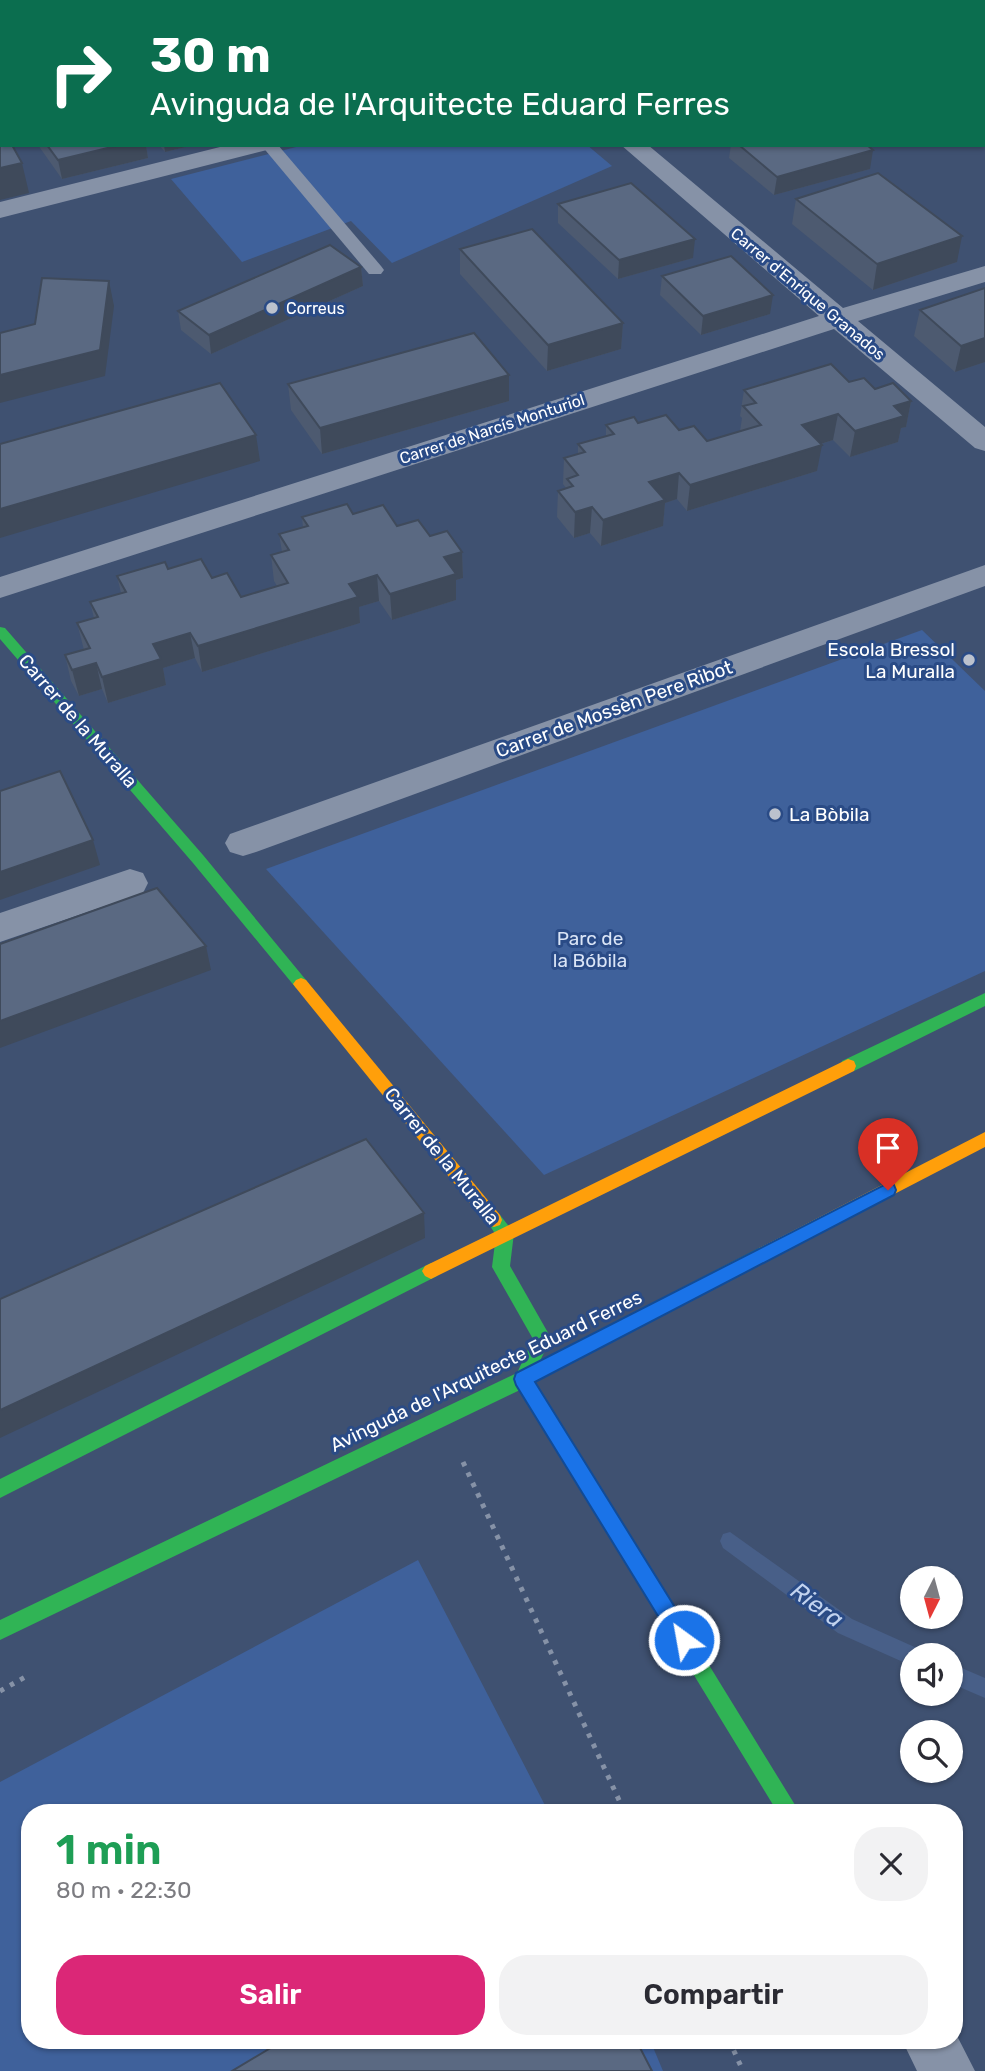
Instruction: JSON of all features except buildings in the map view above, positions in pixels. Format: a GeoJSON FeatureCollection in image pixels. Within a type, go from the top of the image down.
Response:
{"type":"FeatureCollection","features":[{"type":"Feature","properties":{"kind":"street"},"geometry":{"type":"LineString","coordinates":[[0,210],[250,147]]}},
{"type":"Feature","properties":{"kind":"street","name":"Carrer d'Enrique Granados"},"geometry":{"type":"LineString","coordinates":[[635,147],[985,442]]}},
{"type":"Feature","properties":{"kind":"street","name":"Carrer de Narcís Monturiol"},"geometry":{"type":"LineString","coordinates":[[0,588],[836,318],[985,274]]}},
{"type":"Feature","properties":{"kind":"street","name":"Carrer de Mossèn Pere Ribot"},"geometry":{"type":"LineString","coordinates":[[243,843],[985,575]]}},
{"type":"Feature","properties":{"kind":"street","name":"Carrer de la Muralla"},"geometry":{"type":"LineString","coordinates":[[0,631],[198,859],[505,1233],[501,1267],[542,1338],[523,1379]]}},
{"type":"Feature","properties":{"kind":"street"},"geometry":{"type":"LineString","coordinates":[[0,928],[130,883]]}},
{"type":"Feature","properties":{"kind":"street"},"geometry":{"type":"LineString","coordinates":[[0,1489],[505,1233],[985,999]]}},
{"type":"Feature","properties":{"kind":"street","name":"Avinguda de l'Arquitecte Eduard Ferres"},"geometry":{"type":"LineString","coordinates":[[0,1630],[523,1379],[985,1139]]}},
{"type":"Feature","properties":{"kind":"street"},"geometry":{"type":"LineString","coordinates":[[523,1379],[784,1804]]}},
{"type":"Feature","properties":{"kind":"street"},"geometry":{"type":"LineString","coordinates":[[935,2049],[948,2071]]}},
{"type":"Feature","properties":{"kind":"lane"},"geometry":{"type":"LineString","coordinates":[[271,147],[375,270]]}},
{"type":"Feature","properties":{"kind":"path"},"geometry":{"type":"LineString","coordinates":[[457,1449],[621,1804]]}},
{"type":"Feature","properties":{"kind":"path"},"geometry":{"type":"LineString","coordinates":[[733,2049],[743,2071]]}},
{"type":"Feature","properties":{"kind":"green space"},"geometry":{"type":"Polygon","coordinates":[[[296,147],[589,147],[612,166],[392,263],[351,221],[242,262],[171,179],[296,147]]]}},
{"type":"Feature","properties":{"kind":"green space","name":"Parc de la Bóbila"},"geometry":{"type":"Polygon","coordinates":[[[922,630],[985,691],[985,971],[544,1175],[266,869],[922,630]]]}},
{"type":"Feature","properties":{"kind":"green space"},"geometry":{"type":"Polygon","coordinates":[[[418,1560],[544,1804],[21,1804],[21,2049],[654,2049],[663,2071],[0,2071],[0,1782],[418,1560]]]}},
{"type":"Feature","properties":{"kind":"waterway","name":"Riera"},"geometry":{"type":"LineString","coordinates":[[730,1541],[845,1626],[900,1651]]}},
{"type":"Feature","properties":{"kind":"waterway","name":"Riera"},"geometry":{"type":"LineString","coordinates":[[963,1679],[985,1688]]}},
{"type":"Feature","properties":{"kind":"traffic: fast"},"geometry":{"type":"LineString","coordinates":[[0,631],[198,859],[301,984]]}},
{"type":"Feature","properties":{"kind":"traffic: fast"},"geometry":{"type":"LineString","coordinates":[[848,1066],[985,999]]}},
{"type":"Feature","properties":{"kind":"traffic: fast"},"geometry":{"type":"LineString","coordinates":[[494,1220],[505,1233],[501,1267],[542,1338],[523,1379],[784,1804]]}},
{"type":"Feature","properties":{"kind":"traffic: fast"},"geometry":{"type":"LineString","coordinates":[[0,1630],[523,1379],[765,1253]]}},
{"type":"Feature","properties":{"kind":"traffic: fast"},"geometry":{"type":"LineString","coordinates":[[0,1489],[431,1271]]}},
{"type":"Feature","properties":{"kind":"traffic: slow"},"geometry":{"type":"LineString","coordinates":[[301,984],[494,1220]]}},
{"type":"Feature","properties":{"kind":"traffic: slow"},"geometry":{"type":"LineString","coordinates":[[431,1271],[848,1066]]}},
{"type":"Feature","properties":{"kind":"traffic: slow"},"geometry":{"type":"LineString","coordinates":[[765,1253],[985,1139]]}},
{"type":"Feature","properties":{"kind":"place","name":"Correus"},"geometry":{"type":"Point","coordinates":[272,308]}},
{"type":"Feature","properties":{"kind":"place","name":"Escola Bressol La Muralla"},"geometry":{"type":"Point","coordinates":[969,660]}},
{"type":"Feature","properties":{"kind":"place","name":"La Bòbila"},"geometry":{"type":"Point","coordinates":[775,814]}},
{"type":"Feature","properties":{"kind":"route"},"geometry":{"type":"LineString","coordinates":[[684,1640],[523,1379],[888,1190]]}}]}
